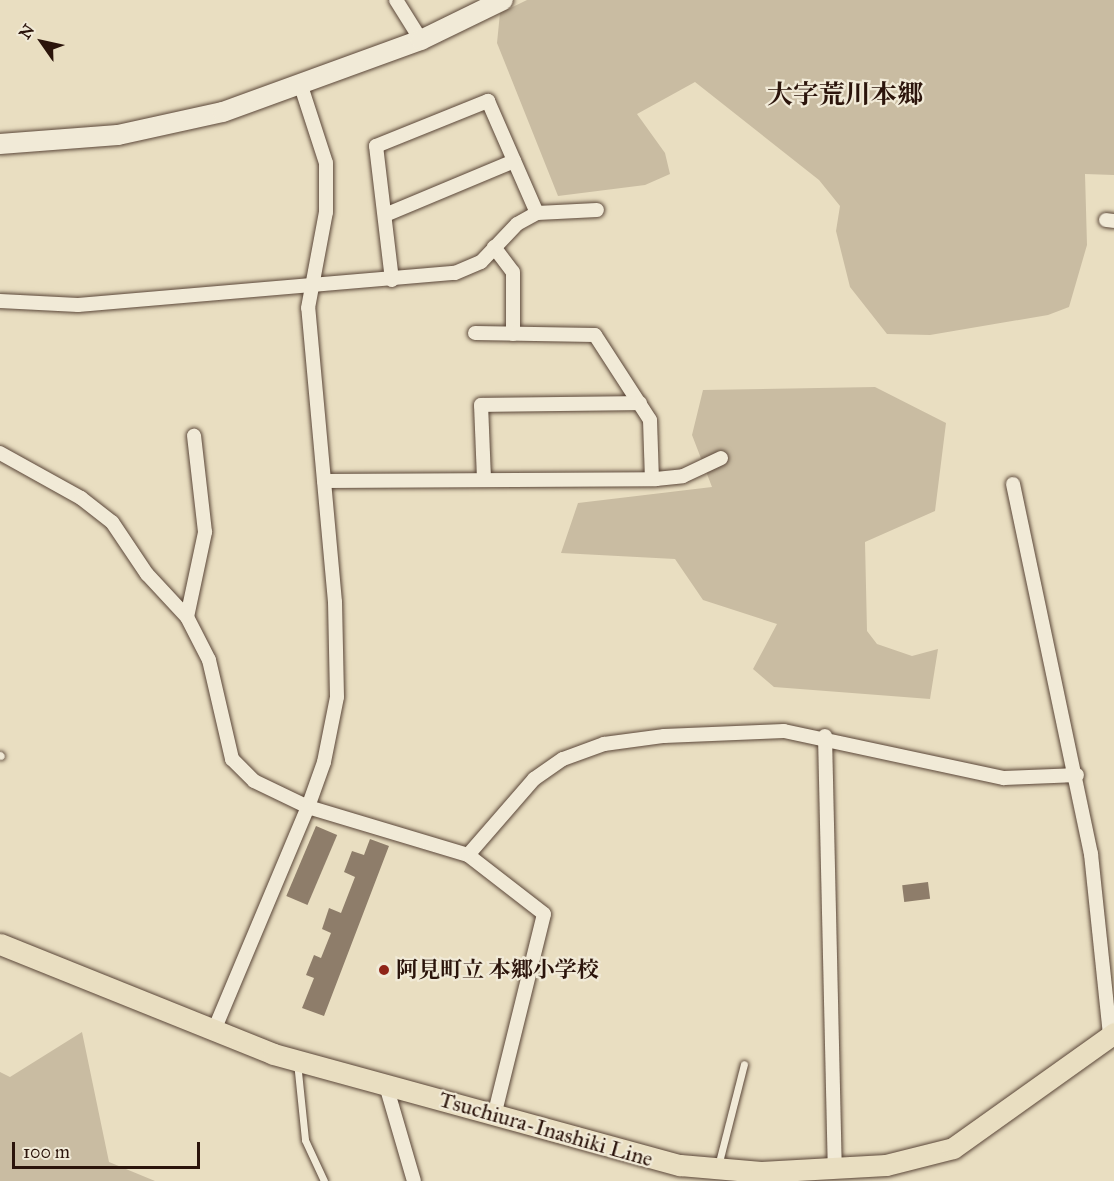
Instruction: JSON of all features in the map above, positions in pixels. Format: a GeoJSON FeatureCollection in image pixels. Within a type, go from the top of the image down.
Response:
{"type":"FeatureCollection","features":[{"type":"Feature","properties":{"kind":"main road","name":"Tsuchiura-Inashiki Line"},"geometry":{"type":"LineString","coordinates":[[0,944],[296,1060],[385,1082],[494,1116],[680,1166],[717,1169],[804,1175],[835,1168],[886,1165],[953,1148],[1112,1034]]}},
{"type":"Feature","properties":{"kind":"street"},"geometry":{"type":"LineString","coordinates":[[396,0],[421,40]]}},
{"type":"Feature","properties":{"kind":"street"},"geometry":{"type":"LineString","coordinates":[[0,144],[118,135],[223,112],[301,86],[421,40],[503,0]]}},
{"type":"Feature","properties":{"kind":"street"},"geometry":{"type":"LineString","coordinates":[[215,1028],[308,807],[324,762],[337,697],[335,602],[308,308],[326,212],[326,163],[301,86]]}},
{"type":"Feature","properties":{"kind":"street"},"geometry":{"type":"LineString","coordinates":[[392,280],[376,147],[488,101],[537,213]]}},
{"type":"Feature","properties":{"kind":"street"},"geometry":{"type":"LineString","coordinates":[[384,215],[514,161]]}},
{"type":"Feature","properties":{"kind":"street"},"geometry":{"type":"LineString","coordinates":[[0,301],[78,305],[455,273],[481,262],[517,224],[537,213],[597,210]]}},
{"type":"Feature","properties":{"kind":"street"},"geometry":{"type":"LineString","coordinates":[[494,248],[513,272],[513,334]]}},
{"type":"Feature","properties":{"kind":"street"},"geometry":{"type":"LineString","coordinates":[[475,333],[595,335],[650,420],[651,478]]}},
{"type":"Feature","properties":{"kind":"street"},"geometry":{"type":"LineString","coordinates":[[484,479],[481,405],[640,403]]}},
{"type":"Feature","properties":{"kind":"street"},"geometry":{"type":"LineString","coordinates":[[188,617],[205,532],[194,436]]}},
{"type":"Feature","properties":{"kind":"street"},"geometry":{"type":"LineString","coordinates":[[0,453],[81,498],[112,522],[147,574],[188,617],[209,660],[231,759],[254,781],[308,807],[468,855],[544,914],[494,1116]]}},
{"type":"Feature","properties":{"kind":"street"},"geometry":{"type":"LineString","coordinates":[[324,481],[651,478],[683,476],[721,458]]}},
{"type":"Feature","properties":{"kind":"street"},"geometry":{"type":"LineString","coordinates":[[1013,484],[1077,775],[1091,854],[1112,1034]]}},
{"type":"Feature","properties":{"kind":"street"},"geometry":{"type":"LineString","coordinates":[[468,855],[534,779],[563,759],[603,744],[716,731],[825,736],[1004,778],[1077,775]]}},
{"type":"Feature","properties":{"kind":"street"},"geometry":{"type":"LineString","coordinates":[[825,736],[835,1168]]}},
{"type":"Feature","properties":{"kind":"street"},"geometry":{"type":"LineString","coordinates":[[385,1082],[414,1181]]}},
{"type":"Feature","properties":{"kind":"lane"},"geometry":{"type":"LineString","coordinates":[[296,1060],[305,1140],[324,1181]]}},
{"type":"Feature","properties":{"kind":"lane"},"geometry":{"type":"LineString","coordinates":[[717,1169],[744,1064]]}},
{"type":"Feature","properties":{"kind":"shaded area"},"geometry":{"type":"Polygon","coordinates":[[[527,0],[1114,0],[1114,175],[1085,174],[1087,245],[1069,307],[1048,315],[930,335],[887,334],[850,287],[836,231],[840,206],[819,180],[695,82],[637,114],[665,153],[670,174],[645,185],[558,196],[497,43],[500,13],[527,0]]]}},
{"type":"Feature","properties":{"kind":"shaded area"},"geometry":{"type":"Polygon","coordinates":[[[875,387],[946,423],[935,511],[865,542],[867,631],[877,644],[912,656],[938,649],[930,699],[774,687],[753,669],[777,624],[703,600],[675,559],[561,553],[578,503],[712,487],[692,435],[703,390],[875,387]]]}},
{"type":"Feature","properties":{"kind":"shaded area"},"geometry":{"type":"Polygon","coordinates":[[[82,1032],[109,1162],[155,1181],[0,1181],[0,1072],[10,1077],[82,1032]]]}},
{"type":"Feature","properties":{"kind":"building"},"geometry":{"type":"Polygon","coordinates":[[[316,826],[337,835],[307,905],[286,896],[316,826]]]}},
{"type":"Feature","properties":{"kind":"building"},"geometry":{"type":"Polygon","coordinates":[[[370,839],[389,846],[324,1016],[302,1008],[314,978],[306,975],[314,955],[321,958],[331,933],[322,929],[329,908],[341,913],[355,877],[344,872],[352,851],[364,855],[370,839]]]}},
{"type":"Feature","properties":{"kind":"building"},"geometry":{"type":"Polygon","coordinates":[[[928,882],[930,899],[904,902],[902,885],[928,882]]]}},
{"type":"Feature","properties":{"kind":"place","name":"阿見町立 本郷小学校"},"geometry":{"type":"Point","coordinates":[384,970]}},
{"type":"Feature","properties":{"kind":"district","name":"大字荒川本郷"},"geometry":{"type":"Point","coordinates":[845,95]}}]}
